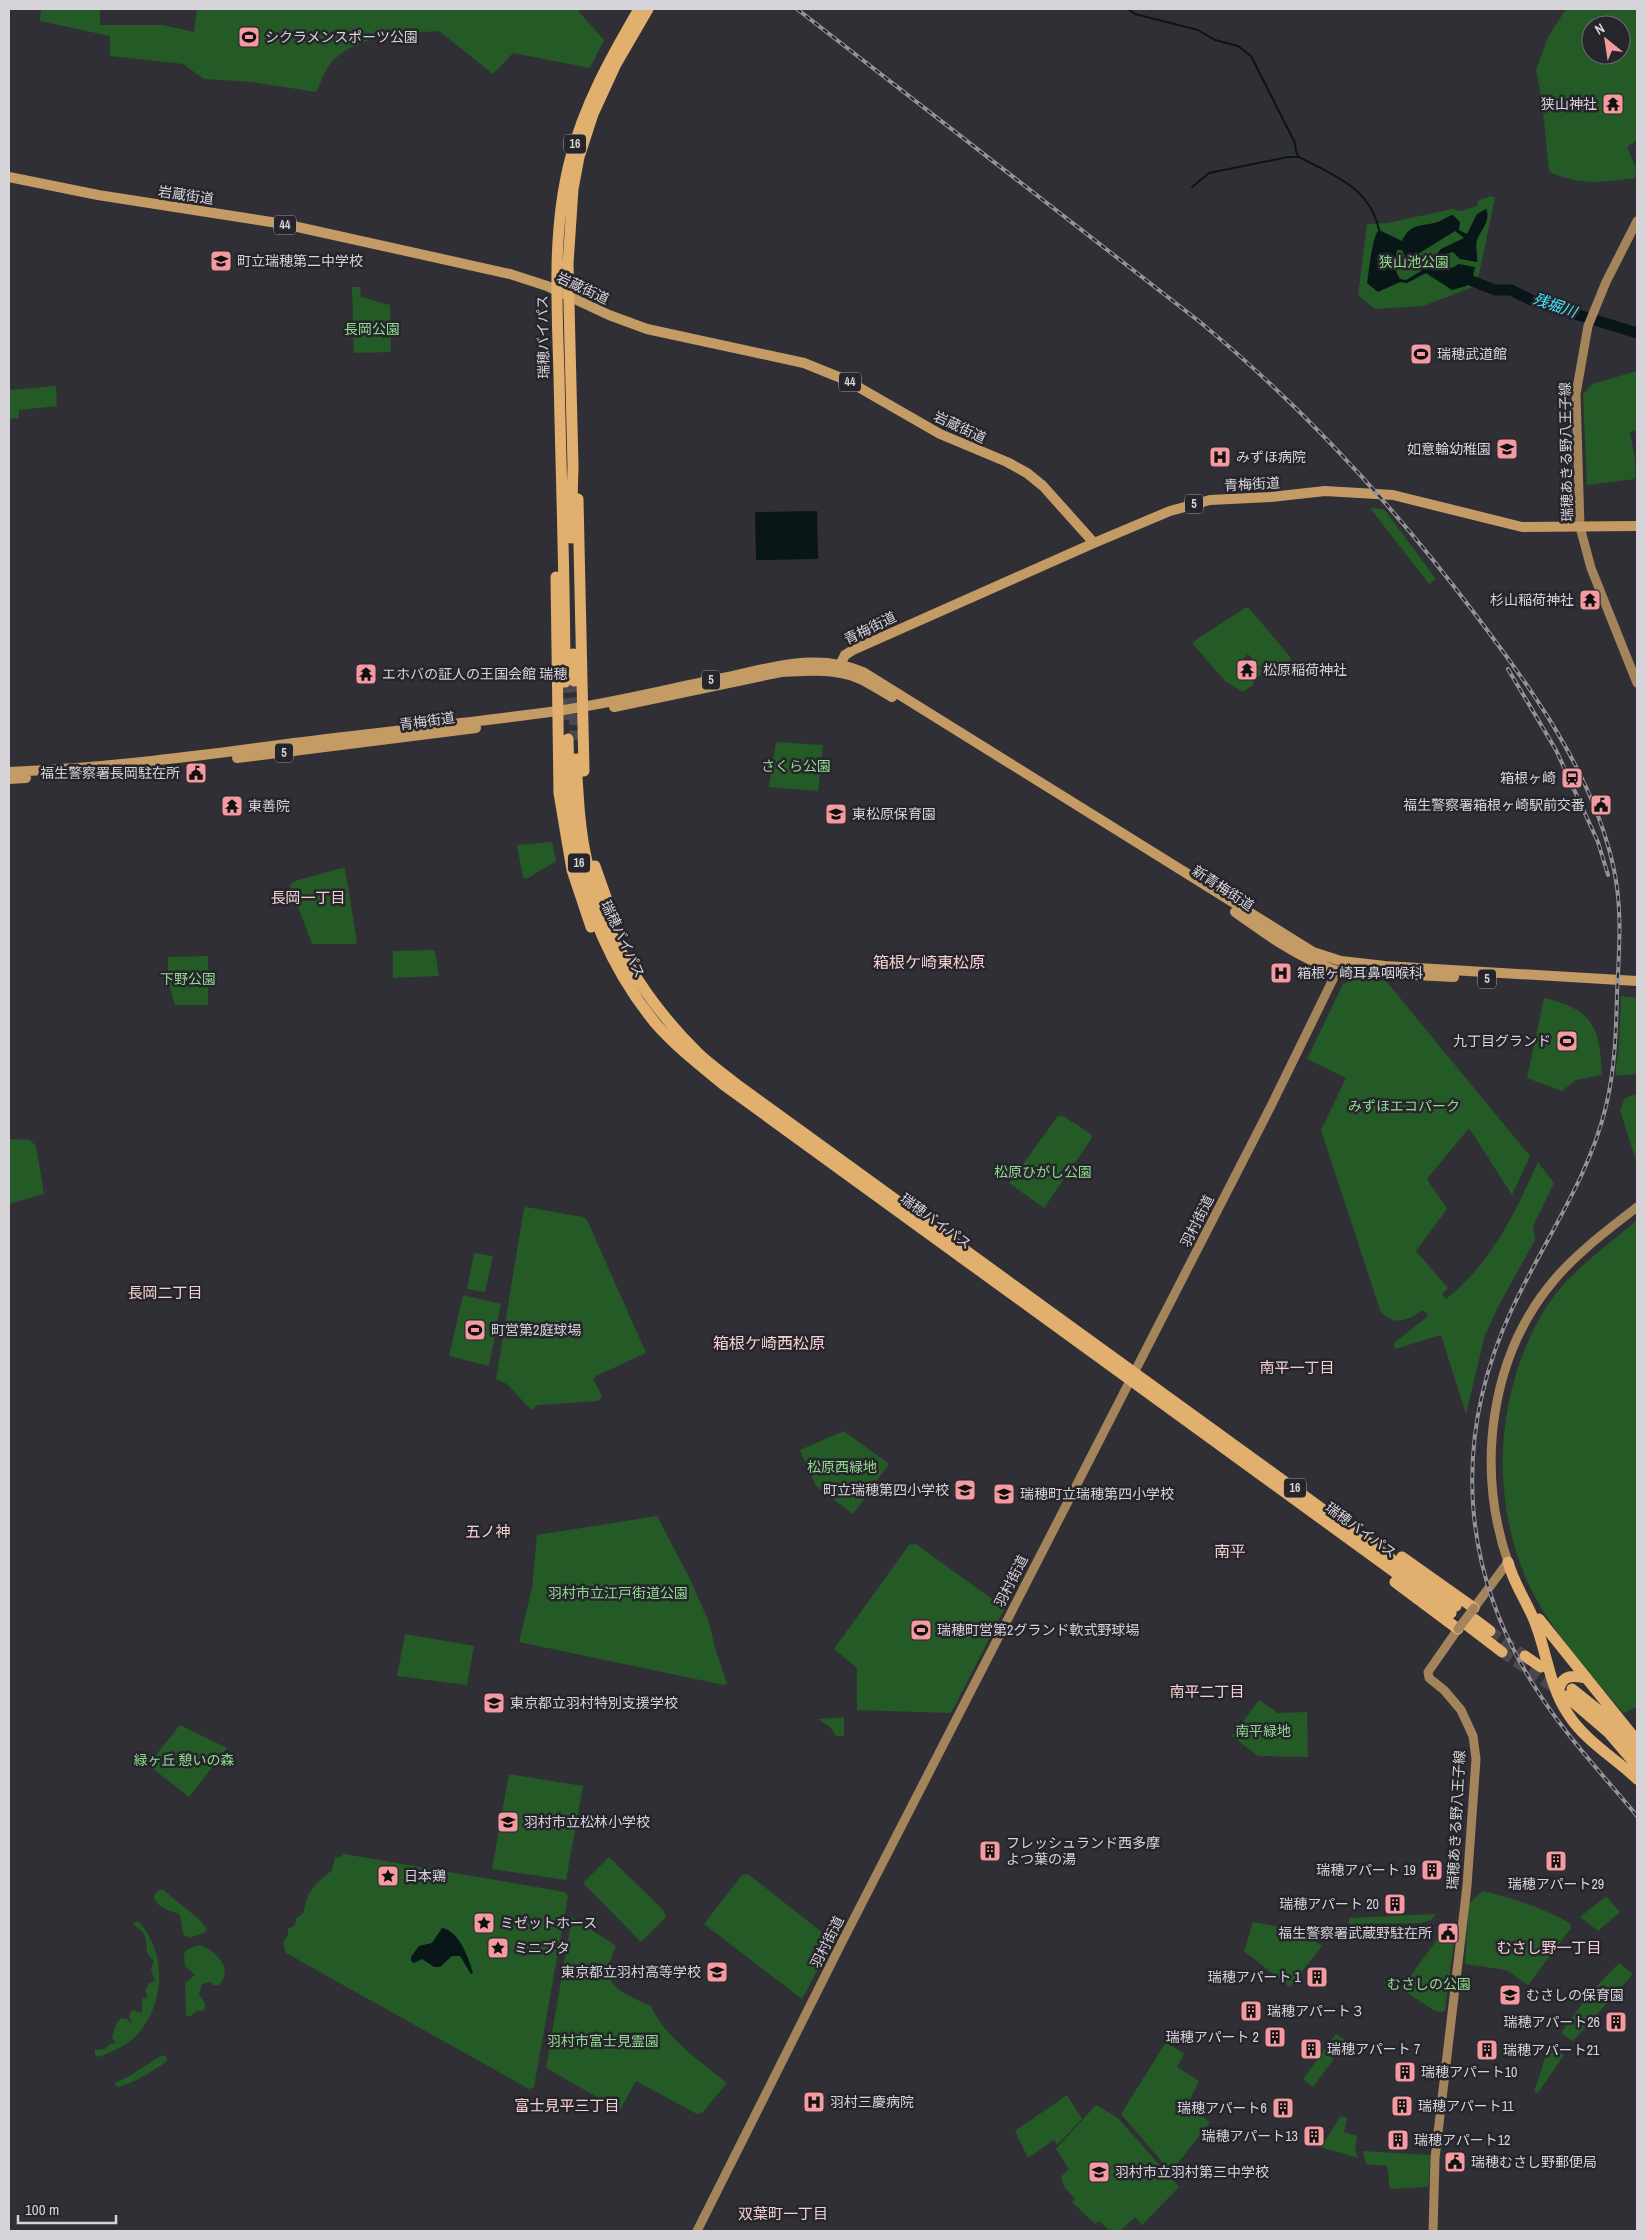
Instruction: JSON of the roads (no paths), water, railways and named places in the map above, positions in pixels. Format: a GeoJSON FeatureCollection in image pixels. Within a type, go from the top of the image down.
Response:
{"type":"FeatureCollection","features":[{"type":"Feature","properties":{"kind":"highway","name":"瑞穂バイパス"},"geometry":{"type":"LineString","coordinates":[[642,11],[587,131],[579,157],[570,221],[568,296],[573,466],[569,682],[560,467],[557,291],[560,211],[570,159],[594,92],[642,11]]}},
{"type":"Feature","properties":{"kind":"highway"},"geometry":{"type":"LineString","coordinates":[[573,466],[578,502],[585,805],[593,857],[634,972]]}},
{"type":"Feature","properties":{"kind":"highway"},"geometry":{"type":"LineString","coordinates":[[560,467],[555,519],[559,793],[572,870],[588,920],[608,959],[623,979]]}},
{"type":"Feature","properties":{"kind":"highway","name":"瑞穂バイパス"},"geometry":{"type":"LineString","coordinates":[[634,972],[611,932],[594,888],[586,858],[580,821],[572,740],[571,814],[579,865],[593,913],[623,979],[657,1025],[692,1060],[724,1085],[1132,1376],[1209,1425],[1453,1610],[1257,1473],[1132,1376],[736,1084],[700,1055],[660,1010],[634,972]]}},
{"type":"Feature","properties":{"kind":"highway"},"geometry":{"type":"LineString","coordinates":[[1209,1425],[1218,1428],[1299,1482],[1468,1620],[1502,1652]]}},
{"type":"Feature","properties":{"kind":"highway"},"geometry":{"type":"LineString","coordinates":[[1257,1473],[1266,1486],[1468,1620],[1490,1630]]}},
{"type":"Feature","properties":{"kind":"highway"},"geometry":{"type":"LineString","coordinates":[[1508,1562],[1547,1631],[1637,1740]]}},
{"type":"Feature","properties":{"kind":"highway"},"geometry":{"type":"LineString","coordinates":[[1508,1562],[1513,1578],[1565,1694],[1568,1715],[1579,1729],[1637,1779]]}},
{"type":"Feature","properties":{"kind":"highway"},"geometry":{"type":"LineString","coordinates":[[1525,1656],[1542,1667]]}},
{"type":"Feature","properties":{"kind":"highway"},"geometry":{"type":"LineString","coordinates":[[1585,1678],[1570,1676],[1564,1678],[1559,1685],[1565,1694],[1608,1732],[1637,1766]]}},
{"type":"Feature","properties":{"kind":"highway"},"geometry":{"type":"LineString","coordinates":[[1565,1694],[1607,1718],[1637,1752]]}},
{"type":"Feature","properties":{"kind":"main road","name":"岩蔵街道"},"geometry":{"type":"LineString","coordinates":[[9,177],[105,196],[284,224],[510,274],[557,291],[622,321],[655,331],[785,358],[815,367],[846,380],[940,434],[1007,462],[1027,473],[1043,486],[1094,543]]}},
{"type":"Feature","properties":{"kind":"main road","name":"瑞穂あきる野八王子線"},"geometry":{"type":"LineString","coordinates":[[1637,221],[1593,310],[1588,326],[1576,394],[1580,527],[1591,568],[1637,683]]}},
{"type":"Feature","properties":{"kind":"main road","name":"青梅街道"},"geometry":{"type":"LineString","coordinates":[[9,779],[200,763],[558,714],[583,710],[768,666],[801,662],[838,668],[845,655],[853,650],[1170,511],[1210,500],[1271,498],[1325,491],[1400,496],[1522,527],[1637,526]]}},
{"type":"Feature","properties":{"kind":"main road","name":"新青梅街道"},"geometry":{"type":"LineString","coordinates":[[838,668],[894,698],[1200,889],[1292,950],[1320,965],[1337,970],[1637,987]]}},
{"type":"Feature","properties":{"kind":"main road","name":"新青梅街道"},"geometry":{"type":"LineString","coordinates":[[838,668],[863,672],[920,706],[1313,952],[1341,961],[1385,966],[1637,981]]}},
{"type":"Feature","properties":{"kind":"main road","name":"青梅街道"},"geometry":{"type":"LineString","coordinates":[[9,772],[96,767],[201,757],[558,714]]}},
{"type":"Feature","properties":{"kind":"main road","name":"羽村街道"},"geometry":{"type":"LineString","coordinates":[[697,2231],[845,1934],[1272,1106],[1337,970]]}},
{"type":"Feature","properties":{"kind":"main road"},"geometry":{"type":"LineString","coordinates":[[1508,1562],[1496,1515],[1491,1468],[1492,1430],[1508,1362],[1533,1310],[1553,1281],[1589,1244],[1637,1207]]}},
{"type":"Feature","properties":{"kind":"main road","name":"瑞穂あきる野八王子線"},"geometry":{"type":"LineString","coordinates":[[1433,2231],[1435,2158],[1467,1886],[1476,1759],[1473,1736],[1467,1720],[1456,1702],[1431,1680],[1428,1672],[1468,1620],[1508,1562]]}},
{"type":"Feature","properties":{"kind":"waterway"},"geometry":{"type":"LineString","coordinates":[[1128,9],[1135,14],[1198,30],[1215,40],[1238,46],[1251,56],[1295,143],[1296,152],[1299,157],[1337,177],[1359,193],[1368,203],[1379,230]]}},
{"type":"Feature","properties":{"kind":"waterway"},"geometry":{"type":"LineString","coordinates":[[1192,187],[1209,173],[1288,157],[1298,157]]}},
{"type":"Feature","properties":{"kind":"waterway","name":"残堀川"},"geometry":{"type":"LineString","coordinates":[[1472,281],[1495,290],[1511,290],[1533,301],[1637,333]]}},
{"type":"Feature","properties":{"kind":"tunnel"},"geometry":{"type":"LineString","coordinates":[[574,681],[575,740]]}},
{"type":"Feature","properties":{"kind":"tunnel"},"geometry":{"type":"LineString","coordinates":[[565,682],[567,720]]}},
{"type":"Feature","properties":{"kind":"tunnel"},"geometry":{"type":"LineString","coordinates":[[1490,1631],[1525,1656]]}},
{"type":"Feature","properties":{"kind":"tunnel"},"geometry":{"type":"LineString","coordinates":[[1502,1652],[1559,1691]]}},
{"type":"Feature","properties":{"kind":"railway"},"geometry":{"type":"LineString","coordinates":[[797,9],[1200,322],[1275,388],[1345,458],[1442,571],[1536,699],[1556,730],[1590,795],[1613,865],[1618,897],[1619,946],[1611,1078],[1606,1106],[1589,1159],[1524,1284],[1492,1358],[1479,1408],[1473,1457],[1473,1506],[1480,1554],[1493,1602],[1513,1649],[1540,1695],[1562,1726],[1637,1816]]}},
{"type":"Feature","properties":{"kind":"railway"},"geometry":{"type":"LineString","coordinates":[[1508,669],[1556,750],[1598,842],[1608,875]]}},
{"type":"Feature","properties":{"kind":"place","name":"シクラメンスポーツ公園"},"geometry":{"type":"Point","coordinates":[249,37]}},
{"type":"Feature","properties":{"kind":"place","name":"狭山神社"},"geometry":{"type":"Point","coordinates":[1613,104]}},
{"type":"Feature","properties":{"kind":"place","name":"町立瑞穂第二中学校"},"geometry":{"type":"Point","coordinates":[221,261]}},
{"type":"Feature","properties":{"kind":"place","name":"瑞穂武道館"},"geometry":{"type":"Point","coordinates":[1421,354]}},
{"type":"Feature","properties":{"kind":"place","name":"如意輪幼稚園"},"geometry":{"type":"Point","coordinates":[1507,449]}},
{"type":"Feature","properties":{"kind":"place","name":"みずほ病院"},"geometry":{"type":"Point","coordinates":[1220,457]}},
{"type":"Feature","properties":{"kind":"place","name":"杉山稲荷神社"},"geometry":{"type":"Point","coordinates":[1590,600]}},
{"type":"Feature","properties":{"kind":"place","name":"松原稲荷神社"},"geometry":{"type":"Point","coordinates":[1247,670]}},
{"type":"Feature","properties":{"kind":"place","name":"エホバの証人の王国会館 瑞穂"},"geometry":{"type":"Point","coordinates":[366,674]}},
{"type":"Feature","properties":{"kind":"place","name":"福生警察署長岡駐在所"},"geometry":{"type":"Point","coordinates":[196,773]}},
{"type":"Feature","properties":{"kind":"place","name":"箱根ヶ崎"},"geometry":{"type":"Point","coordinates":[1572,778]}},
{"type":"Feature","properties":{"kind":"place","name":"福生警察署箱根ヶ崎駅前交番"},"geometry":{"type":"Point","coordinates":[1601,805]}},
{"type":"Feature","properties":{"kind":"place","name":"東善院"},"geometry":{"type":"Point","coordinates":[232,806]}},
{"type":"Feature","properties":{"kind":"place","name":"東松原保育園"},"geometry":{"type":"Point","coordinates":[836,814]}},
{"type":"Feature","properties":{"kind":"place","name":"箱根ヶ崎耳鼻咽喉科"},"geometry":{"type":"Point","coordinates":[1281,973]}},
{"type":"Feature","properties":{"kind":"place","name":"九丁目グランド"},"geometry":{"type":"Point","coordinates":[1567,1041]}},
{"type":"Feature","properties":{"kind":"place","name":"町営第2庭球場"},"geometry":{"type":"Point","coordinates":[475,1330]}},
{"type":"Feature","properties":{"kind":"place","name":"町立瑞穂第四小学校"},"geometry":{"type":"Point","coordinates":[965,1490]}},
{"type":"Feature","properties":{"kind":"place","name":"瑞穂町立瑞穂第四小学校"},"geometry":{"type":"Point","coordinates":[1004,1494]}},
{"type":"Feature","properties":{"kind":"place","name":"瑞穂町営第2グランド軟式野球場"},"geometry":{"type":"Point","coordinates":[921,1630]}},
{"type":"Feature","properties":{"kind":"place","name":"東京都立羽村特別支援学校"},"geometry":{"type":"Point","coordinates":[494,1703]}},
{"type":"Feature","properties":{"kind":"place","name":"羽村市立松林小学校"},"geometry":{"type":"Point","coordinates":[508,1822]}},
{"type":"Feature","properties":{"kind":"place","name":"フレッシュランド西多摩 よつ葉の湯"},"geometry":{"type":"Point","coordinates":[990,1851]}},
{"type":"Feature","properties":{"kind":"place","name":"瑞穂アパート29"},"geometry":{"type":"Point","coordinates":[1556,1861]}},
{"type":"Feature","properties":{"kind":"place","name":"瑞穂アパート 19"},"geometry":{"type":"Point","coordinates":[1432,1870]}},
{"type":"Feature","properties":{"kind":"place","name":"日本鶏"},"geometry":{"type":"Point","coordinates":[388,1876]}},
{"type":"Feature","properties":{"kind":"place","name":"瑞穂アパート 20"},"geometry":{"type":"Point","coordinates":[1395,1904]}},
{"type":"Feature","properties":{"kind":"place","name":"ミゼットホース"},"geometry":{"type":"Point","coordinates":[484,1923]}},
{"type":"Feature","properties":{"kind":"place","name":"福生警察署武蔵野駐在所"},"geometry":{"type":"Point","coordinates":[1448,1933]}},
{"type":"Feature","properties":{"kind":"place","name":"ミニブタ"},"geometry":{"type":"Point","coordinates":[498,1948]}},
{"type":"Feature","properties":{"kind":"place","name":"東京都立羽村高等学校"},"geometry":{"type":"Point","coordinates":[717,1972]}},
{"type":"Feature","properties":{"kind":"place","name":"瑞穂アパート 1"},"geometry":{"type":"Point","coordinates":[1317,1977]}},
{"type":"Feature","properties":{"kind":"place","name":"むさしの保育園"},"geometry":{"type":"Point","coordinates":[1510,1995]}},
{"type":"Feature","properties":{"kind":"place","name":"瑞穂アパート３"},"geometry":{"type":"Point","coordinates":[1251,2011]}},
{"type":"Feature","properties":{"kind":"place","name":"瑞穂アパート26"},"geometry":{"type":"Point","coordinates":[1616,2022]}},
{"type":"Feature","properties":{"kind":"place","name":"瑞穂アパート 2"},"geometry":{"type":"Point","coordinates":[1275,2037]}},
{"type":"Feature","properties":{"kind":"place","name":"瑞穂アパート 7"},"geometry":{"type":"Point","coordinates":[1311,2049]}},
{"type":"Feature","properties":{"kind":"place","name":"瑞穂アパート21"},"geometry":{"type":"Point","coordinates":[1487,2050]}},
{"type":"Feature","properties":{"kind":"place","name":"瑞穂アパート10"},"geometry":{"type":"Point","coordinates":[1405,2072]}},
{"type":"Feature","properties":{"kind":"place","name":"羽村三慶病院"},"geometry":{"type":"Point","coordinates":[814,2102]}},
{"type":"Feature","properties":{"kind":"place","name":"瑞穂アパート11"},"geometry":{"type":"Point","coordinates":[1402,2106]}},
{"type":"Feature","properties":{"kind":"place","name":"瑞穂アパート6"},"geometry":{"type":"Point","coordinates":[1283,2108]}},
{"type":"Feature","properties":{"kind":"place","name":"瑞穂アパート13"},"geometry":{"type":"Point","coordinates":[1314,2136]}},
{"type":"Feature","properties":{"kind":"place","name":"瑞穂アパート12"},"geometry":{"type":"Point","coordinates":[1398,2140]}},
{"type":"Feature","properties":{"kind":"place","name":"瑞穂むさし野郵便局"},"geometry":{"type":"Point","coordinates":[1455,2162]}},
{"type":"Feature","properties":{"kind":"place","name":"羽村市立羽村第三中学校"},"geometry":{"type":"Point","coordinates":[1099,2172]}},
{"type":"Feature","properties":{"kind":"district","name":"長岡一丁目"},"geometry":{"type":"Point","coordinates":[308,897]}},
{"type":"Feature","properties":{"kind":"district","name":"箱根ケ崎東松原"},"geometry":{"type":"Point","coordinates":[929,962]}},
{"type":"Feature","properties":{"kind":"district","name":"長岡二丁目"},"geometry":{"type":"Point","coordinates":[165,1292]}},
{"type":"Feature","properties":{"kind":"district","name":"箱根ケ崎西松原"},"geometry":{"type":"Point","coordinates":[769,1343]}},
{"type":"Feature","properties":{"kind":"district","name":"南平一丁目"},"geometry":{"type":"Point","coordinates":[1297,1367]}},
{"type":"Feature","properties":{"kind":"district","name":"五ノ神"},"geometry":{"type":"Point","coordinates":[488,1531]}},
{"type":"Feature","properties":{"kind":"district","name":"南平"},"geometry":{"type":"Point","coordinates":[1230,1551]}},
{"type":"Feature","properties":{"kind":"district","name":"南平二丁目"},"geometry":{"type":"Point","coordinates":[1207,1691]}},
{"type":"Feature","properties":{"kind":"district","name":"むさし野一丁目"},"geometry":{"type":"Point","coordinates":[1549,1947]}},
{"type":"Feature","properties":{"kind":"district","name":"富士見平三丁目"},"geometry":{"type":"Point","coordinates":[567,2105]}},
{"type":"Feature","properties":{"kind":"district","name":"双葉町一丁目"},"geometry":{"type":"Point","coordinates":[783,2213]}},
{"type":"Feature","properties":{"kind":"park label","name":"狭山池公園"},"geometry":{"type":"Point","coordinates":[1414,262]}},
{"type":"Feature","properties":{"kind":"park label","name":"長岡公園"},"geometry":{"type":"Point","coordinates":[372,329]}},
{"type":"Feature","properties":{"kind":"park label","name":"さくら公園"},"geometry":{"type":"Point","coordinates":[796,766]}},
{"type":"Feature","properties":{"kind":"park label","name":"下野公園"},"geometry":{"type":"Point","coordinates":[188,979]}},
{"type":"Feature","properties":{"kind":"park label","name":"みずほエコパーク"},"geometry":{"type":"Point","coordinates":[1404,1106]}},
{"type":"Feature","properties":{"kind":"park label","name":"松原ひがし公園"},"geometry":{"type":"Point","coordinates":[1043,1172]}},
{"type":"Feature","properties":{"kind":"park label","name":"松原西緑地"},"geometry":{"type":"Point","coordinates":[842,1467]}},
{"type":"Feature","properties":{"kind":"park label","name":"羽村市立江戸街道公園"},"geometry":{"type":"Point","coordinates":[618,1593]}},
{"type":"Feature","properties":{"kind":"park label","name":"南平緑地"},"geometry":{"type":"Point","coordinates":[1263,1731]}},
{"type":"Feature","properties":{"kind":"park label","name":"緑ヶ丘 憩いの森"},"geometry":{"type":"Point","coordinates":[184,1760]}},
{"type":"Feature","properties":{"kind":"park label","name":"むさしの公園"},"geometry":{"type":"Point","coordinates":[1429,1984]}},
{"type":"Feature","properties":{"kind":"park label","name":"羽村市富士見霊園"},"geometry":{"type":"Point","coordinates":[603,2041]}}]}
